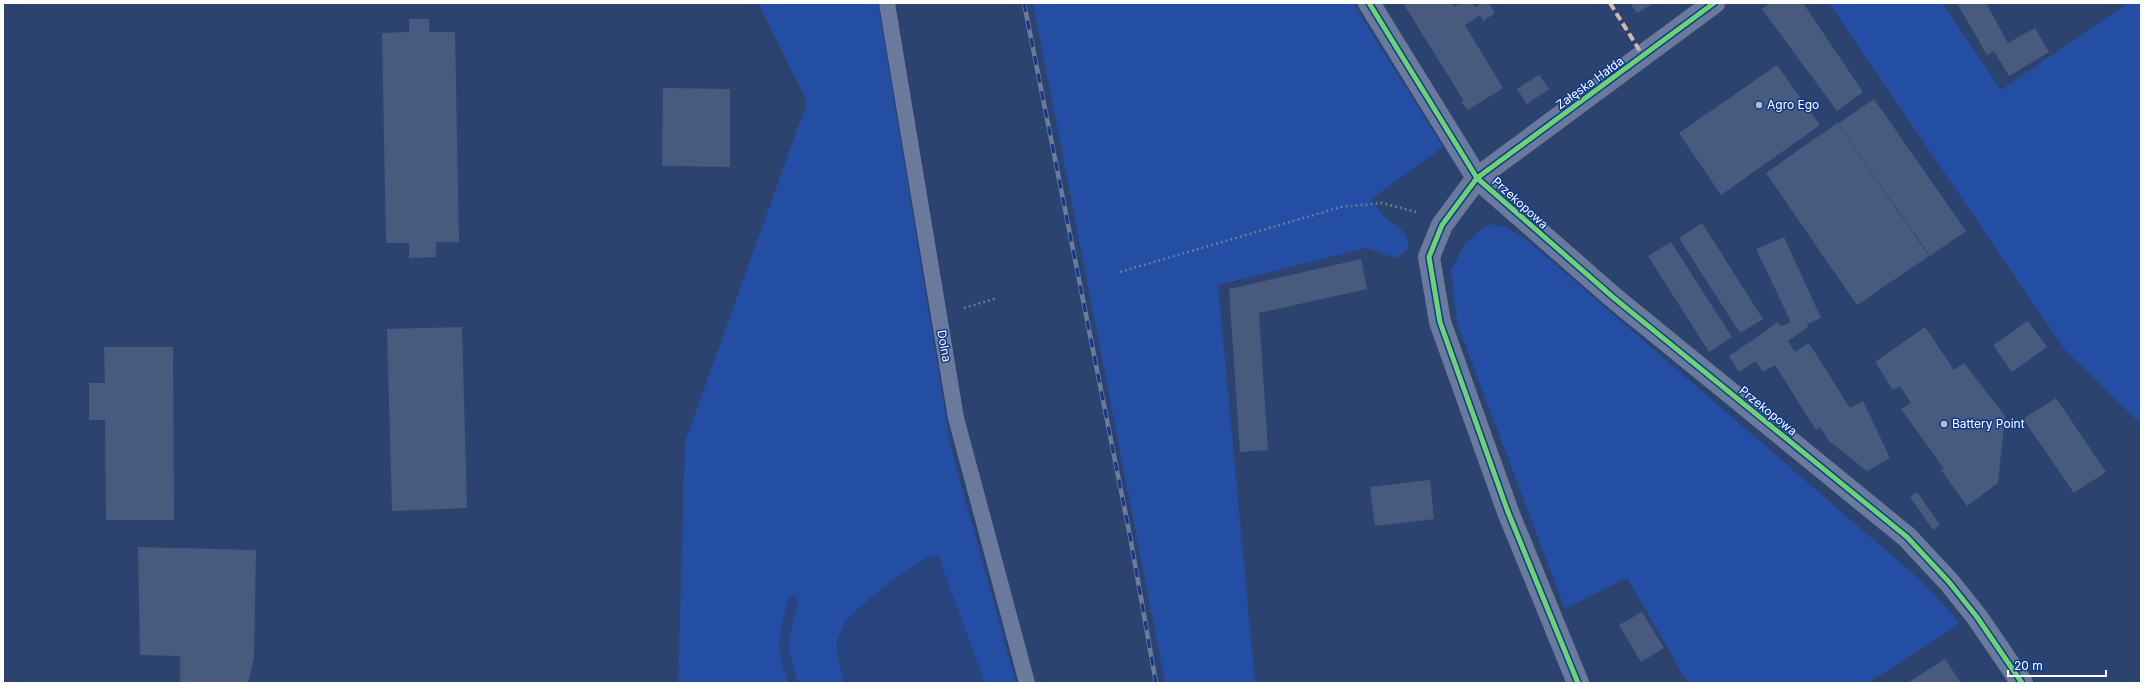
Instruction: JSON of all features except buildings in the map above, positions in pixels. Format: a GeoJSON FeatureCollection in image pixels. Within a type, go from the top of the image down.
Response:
{"type":"FeatureCollection","features":[{"type":"Feature","properties":{"kind":"street","name":"Przekopowa"},"geometry":{"type":"LineString","coordinates":[[1370,3],[1477,178],[1614,298],[1907,537],[1949,582],[1977,617],[2022,683]]}},
{"type":"Feature","properties":{"kind":"street","name":"Załęska Hałda"},"geometry":{"type":"LineString","coordinates":[[1477,178],[1712,4]]}},
{"type":"Feature","properties":{"kind":"street","name":"Przekopowa"},"geometry":{"type":"LineString","coordinates":[[1477,178],[1442,225],[1429,257],[1440,322],[1508,512],[1578,683]]}},
{"type":"Feature","properties":{"kind":"lane","name":"Dolna"},"geometry":{"type":"LineString","coordinates":[[887,3],[956,418],[1027,683]]}},
{"type":"Feature","properties":{"kind":"path"},"geometry":{"type":"LineString","coordinates":[[1120,272],[1319,213],[1362,204],[1393,205],[1425,216],[1442,225]]}},
{"type":"Feature","properties":{"kind":"shaded area"},"geometry":{"type":"Polygon","coordinates":[[[758,3],[878,3],[951,448],[1016,683],[678,683],[685,442],[807,102],[758,3]]]}},
{"type":"Feature","properties":{"kind":"shaded area"},"geometry":{"type":"Polygon","coordinates":[[[1033,3],[1353,3],[1443,147],[1371,199],[1383,215],[1406,236],[1409,248],[1396,258],[1366,248],[1218,285],[1255,683],[1165,683],[1033,3]]]}},
{"type":"Feature","properties":{"kind":"shaded area"},"geometry":{"type":"Polygon","coordinates":[[[1829,3],[1942,3],[2001,90],[2128,3],[2141,3],[2141,424],[2065,350],[1829,3]]]}},
{"type":"Feature","properties":{"kind":"shaded area"},"geometry":{"type":"Polygon","coordinates":[[[1490,224],[1505,227],[1527,240],[1919,579],[1955,617],[1959,624],[1868,683],[1688,683],[1627,578],[1565,609],[1457,323],[1451,271],[1464,245],[1490,224]]]}},
{"type":"Feature","properties":{"kind":"shaded area"},"geometry":{"type":"Polygon","coordinates":[[[938,555],[985,683],[844,683],[837,652],[837,640],[845,621],[876,593],[903,573],[927,557],[938,555]]]}},
{"type":"Feature","properties":{"kind":"waterway"},"geometry":{"type":"LineString","coordinates":[[793,601],[784,642],[786,660],[794,683]]}},
{"type":"Feature","properties":{"kind":"railway"},"geometry":{"type":"LineString","coordinates":[[1024,3],[1130,536],[1156,683]]}},
{"type":"Feature","properties":{"kind":"marked path"},"geometry":{"type":"LineString","coordinates":[[1610,3],[1643,56]]}},
{"type":"Feature","properties":{"kind":"cycle path"},"geometry":{"type":"LineString","coordinates":[[1369,3],[1477,178],[1614,298],[1907,537],[1949,582],[1977,617],[2022,683]]}},
{"type":"Feature","properties":{"kind":"cycle path"},"geometry":{"type":"LineString","coordinates":[[1578,683],[1508,512],[1440,322],[1429,257],[1442,225],[1477,178],[1714,3]]}},
{"type":"Feature","properties":{"kind":"place","name":"Agro Ego"},"geometry":{"type":"Point","coordinates":[1759,105]}},
{"type":"Feature","properties":{"kind":"place","name":"Battery Point"},"geometry":{"type":"Point","coordinates":[1944,424]}}]}
